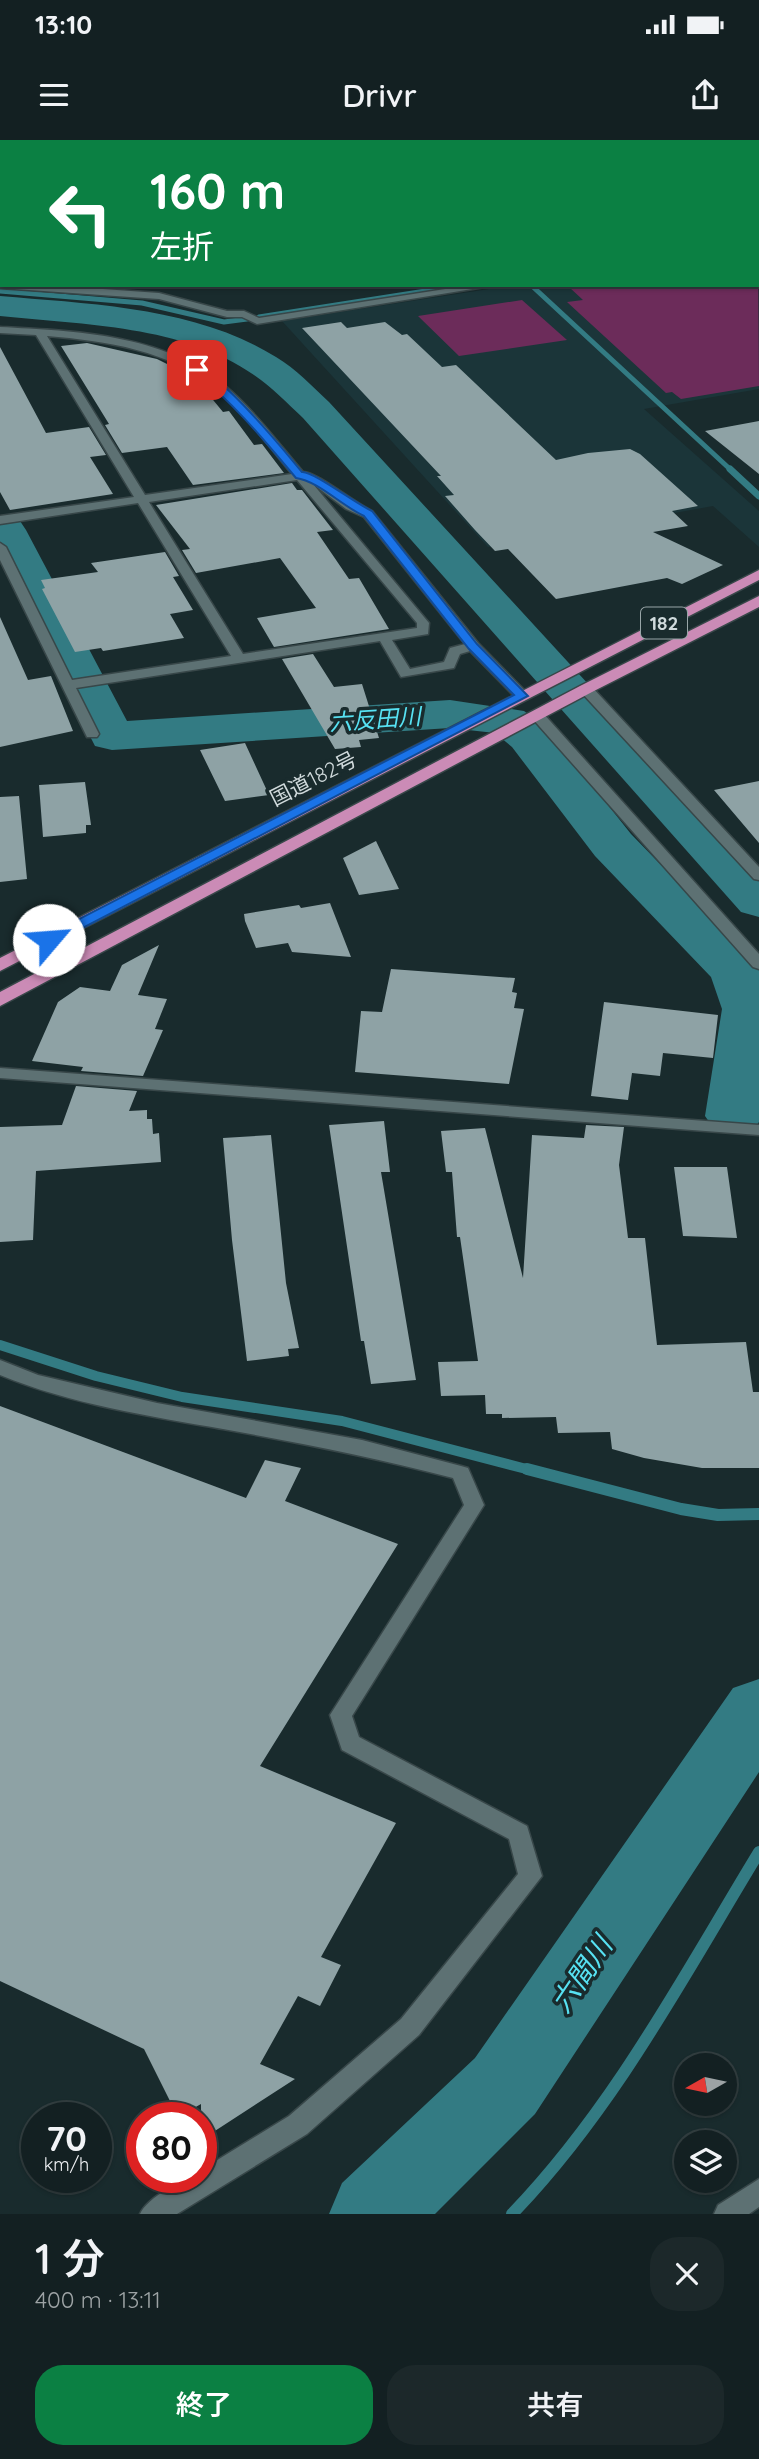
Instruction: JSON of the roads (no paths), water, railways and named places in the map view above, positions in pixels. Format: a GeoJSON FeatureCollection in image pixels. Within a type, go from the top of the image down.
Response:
{"type":"FeatureCollection","features":[{"type":"Feature","properties":{"kind":"highway","name":"国道182号"},"geometry":{"type":"LineString","coordinates":[[0,965],[759,574]]}},
{"type":"Feature","properties":{"kind":"highway","name":"182"},"geometry":{"type":"LineString","coordinates":[[0,999],[583,690],[759,601]]}},
{"type":"Feature","properties":{"kind":"street"},"geometry":{"type":"LineString","coordinates":[[39,287],[159,296],[227,314],[244,314],[257,321],[479,287]]}},
{"type":"Feature","properties":{"kind":"street"},"geometry":{"type":"LineString","coordinates":[[152,287],[159,296]]}},
{"type":"Feature","properties":{"kind":"street"},"geometry":{"type":"LineString","coordinates":[[0,330],[39,332],[129,345],[197,370],[219,387],[261,430],[423,623],[423,631],[79,683]]}},
{"type":"Feature","properties":{"kind":"street"},"geometry":{"type":"LineString","coordinates":[[39,332],[239,659]]}},
{"type":"Feature","properties":{"kind":"street"},"geometry":{"type":"LineString","coordinates":[[0,520],[307,475],[350,506],[368,514],[473,646],[522,696]]}},
{"type":"Feature","properties":{"kind":"street"},"geometry":{"type":"LineString","coordinates":[[0,547],[79,683],[92,734]]}},
{"type":"Feature","properties":{"kind":"street"},"geometry":{"type":"LineString","coordinates":[[384,637],[406,674],[449,665],[455,651],[473,646]]}},
{"type":"Feature","properties":{"kind":"street"},"geometry":{"type":"LineString","coordinates":[[583,690],[759,876]]}},
{"type":"Feature","properties":{"kind":"street"},"geometry":{"type":"LineString","coordinates":[[537,715],[759,964]]}},
{"type":"Feature","properties":{"kind":"street"},"geometry":{"type":"LineString","coordinates":[[0,1073],[759,1130]]}},
{"type":"Feature","properties":{"kind":"street"},"geometry":{"type":"LineString","coordinates":[[0,1367],[34,1381],[157,1410],[362,1447],[461,1473],[474,1505],[341,1715],[350,1742],[519,1833],[530,1876],[410,2027],[298,2125],[153,2214]]}},
{"type":"Feature","properties":{"kind":"street"},"geometry":{"type":"LineString","coordinates":[[727,2214],[759,2192]]}},
{"type":"Feature","properties":{"kind":"waterway"},"geometry":{"type":"LineString","coordinates":[[259,317],[451,287]]}},
{"type":"Feature","properties":{"kind":"waterway"},"geometry":{"type":"LineString","coordinates":[[533,287],[732,471]]}},
{"type":"Feature","properties":{"kind":"waterway"},"geometry":{"type":"LineString","coordinates":[[0,291],[142,303],[224,322],[247,319]]}},
{"type":"Feature","properties":{"kind":"waterway","name":"六反田川"},"geometry":{"type":"LineString","coordinates":[[0,306],[99,316],[166,327],[229,347],[274,372],[316,410],[759,901]]}},
{"type":"Feature","properties":{"kind":"waterway"},"geometry":{"type":"LineString","coordinates":[[730,469],[759,496]]}},
{"type":"Feature","properties":{"kind":"waterway","name":"六反田川"},"geometry":{"type":"LineString","coordinates":[[5,530],[112,736],[450,714],[508,721],[529,737],[613,845],[736,972],[749,1009],[734,1116]]}},
{"type":"Feature","properties":{"kind":"waterway"},"geometry":{"type":"LineString","coordinates":[[667,901],[682,898]]}},
{"type":"Feature","properties":{"kind":"waterway"},"geometry":{"type":"LineString","coordinates":[[0,1345],[96,1376],[182,1397],[342,1421],[534,1471]]}},
{"type":"Feature","properties":{"kind":"waterway"},"geometry":{"type":"LineString","coordinates":[[527,1469],[681,1509],[718,1515],[759,1514]]}},
{"type":"Feature","properties":{"kind":"waterway","name":"六間川"},"geometry":{"type":"LineString","coordinates":[[373,2214],[505,2086],[759,1710]]}},
{"type":"Feature","properties":{"kind":"waterway"},"geometry":{"type":"LineString","coordinates":[[512,2214],[549,2173],[615,2086],[759,1852]]}}]}
